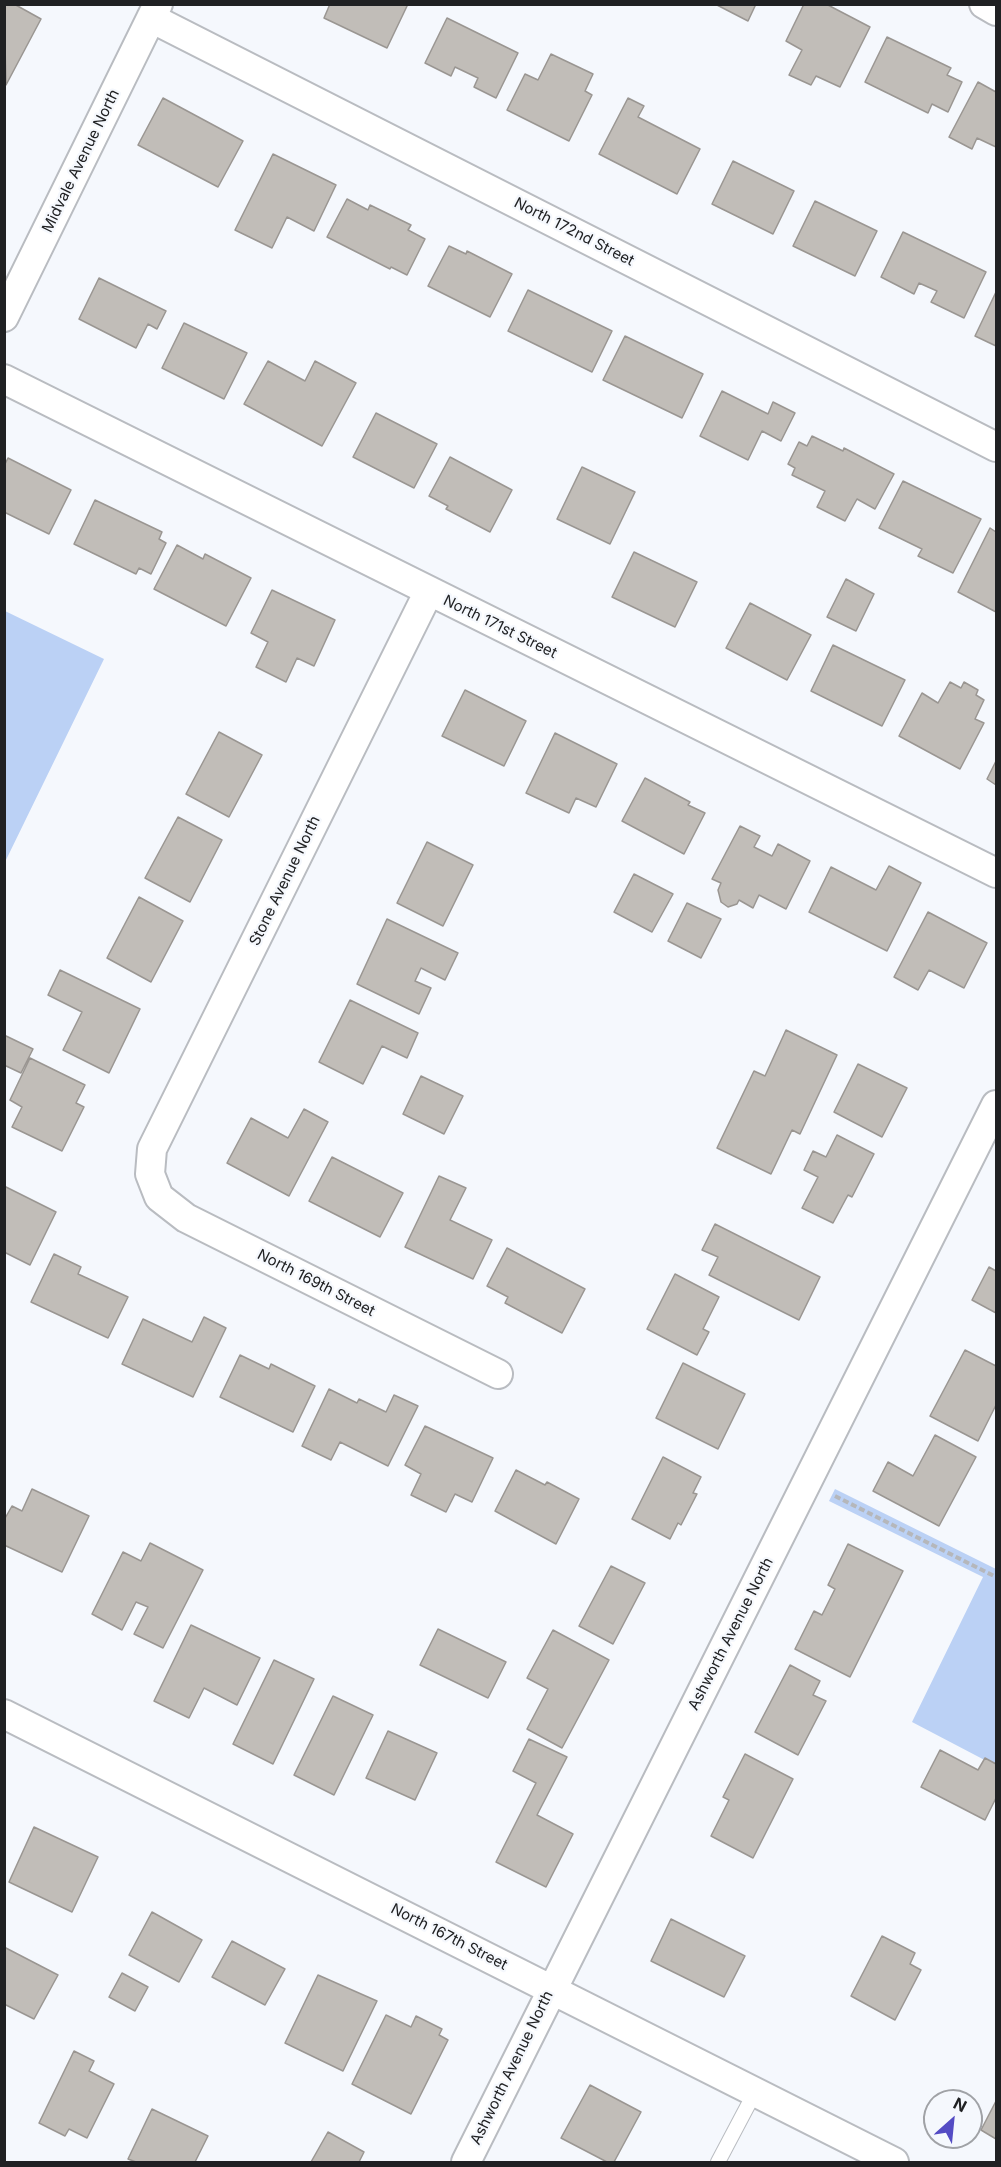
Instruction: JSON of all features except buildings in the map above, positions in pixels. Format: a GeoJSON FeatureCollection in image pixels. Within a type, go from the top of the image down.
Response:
{"type":"FeatureCollection","features":[{"type":"Feature","properties":{"kind":"street"},"geometry":{"type":"LineString","coordinates":[[984,4],[996,11]]}},
{"type":"Feature","properties":{"kind":"street","name":"Midvale Avenue North"},"geometry":{"type":"LineString","coordinates":[[4,317],[155,11]]}},
{"type":"Feature","properties":{"kind":"street","name":"North 172nd Street"},"geometry":{"type":"LineString","coordinates":[[155,11],[996,447]]}},
{"type":"Feature","properties":{"kind":"street","name":"North 171st Street"},"geometry":{"type":"LineString","coordinates":[[4,379],[996,873]]}},
{"type":"Feature","properties":{"kind":"street","name":"Stone Avenue North"},"geometry":{"type":"LineString","coordinates":[[150,1174],[152,1149],[429,591]]}},
{"type":"Feature","properties":{"kind":"street","name":"Ashworth Avenue North"},"geometry":{"type":"LineString","coordinates":[[466,2163],[996,1106]]}},
{"type":"Feature","properties":{"kind":"street","name":"North 169th Street"},"geometry":{"type":"LineString","coordinates":[[150,1174],[159,1197],[186,1218],[498,1374]]}},
{"type":"Feature","properties":{"kind":"street","name":"North 167th Street"},"geometry":{"type":"LineString","coordinates":[[4,1714],[894,2163]]}},
{"type":"Feature","properties":{"kind":"lane"},"geometry":{"type":"LineString","coordinates":[[718,2163],[755,2092]]}},
{"type":"Feature","properties":{"kind":"path"},"geometry":{"type":"LineString","coordinates":[[807,1482],[996,1577]]}},
{"type":"Feature","properties":{"kind":"shaded area"},"geometry":{"type":"Polygon","coordinates":[[[5,611],[104,659],[5,862],[5,611]]]}},
{"type":"Feature","properties":{"kind":"shaded area"},"geometry":{"type":"Polygon","coordinates":[[[835,1489],[996,1569],[996,1766],[912,1722],[983,1577],[829,1501],[835,1489]]]}}]}
